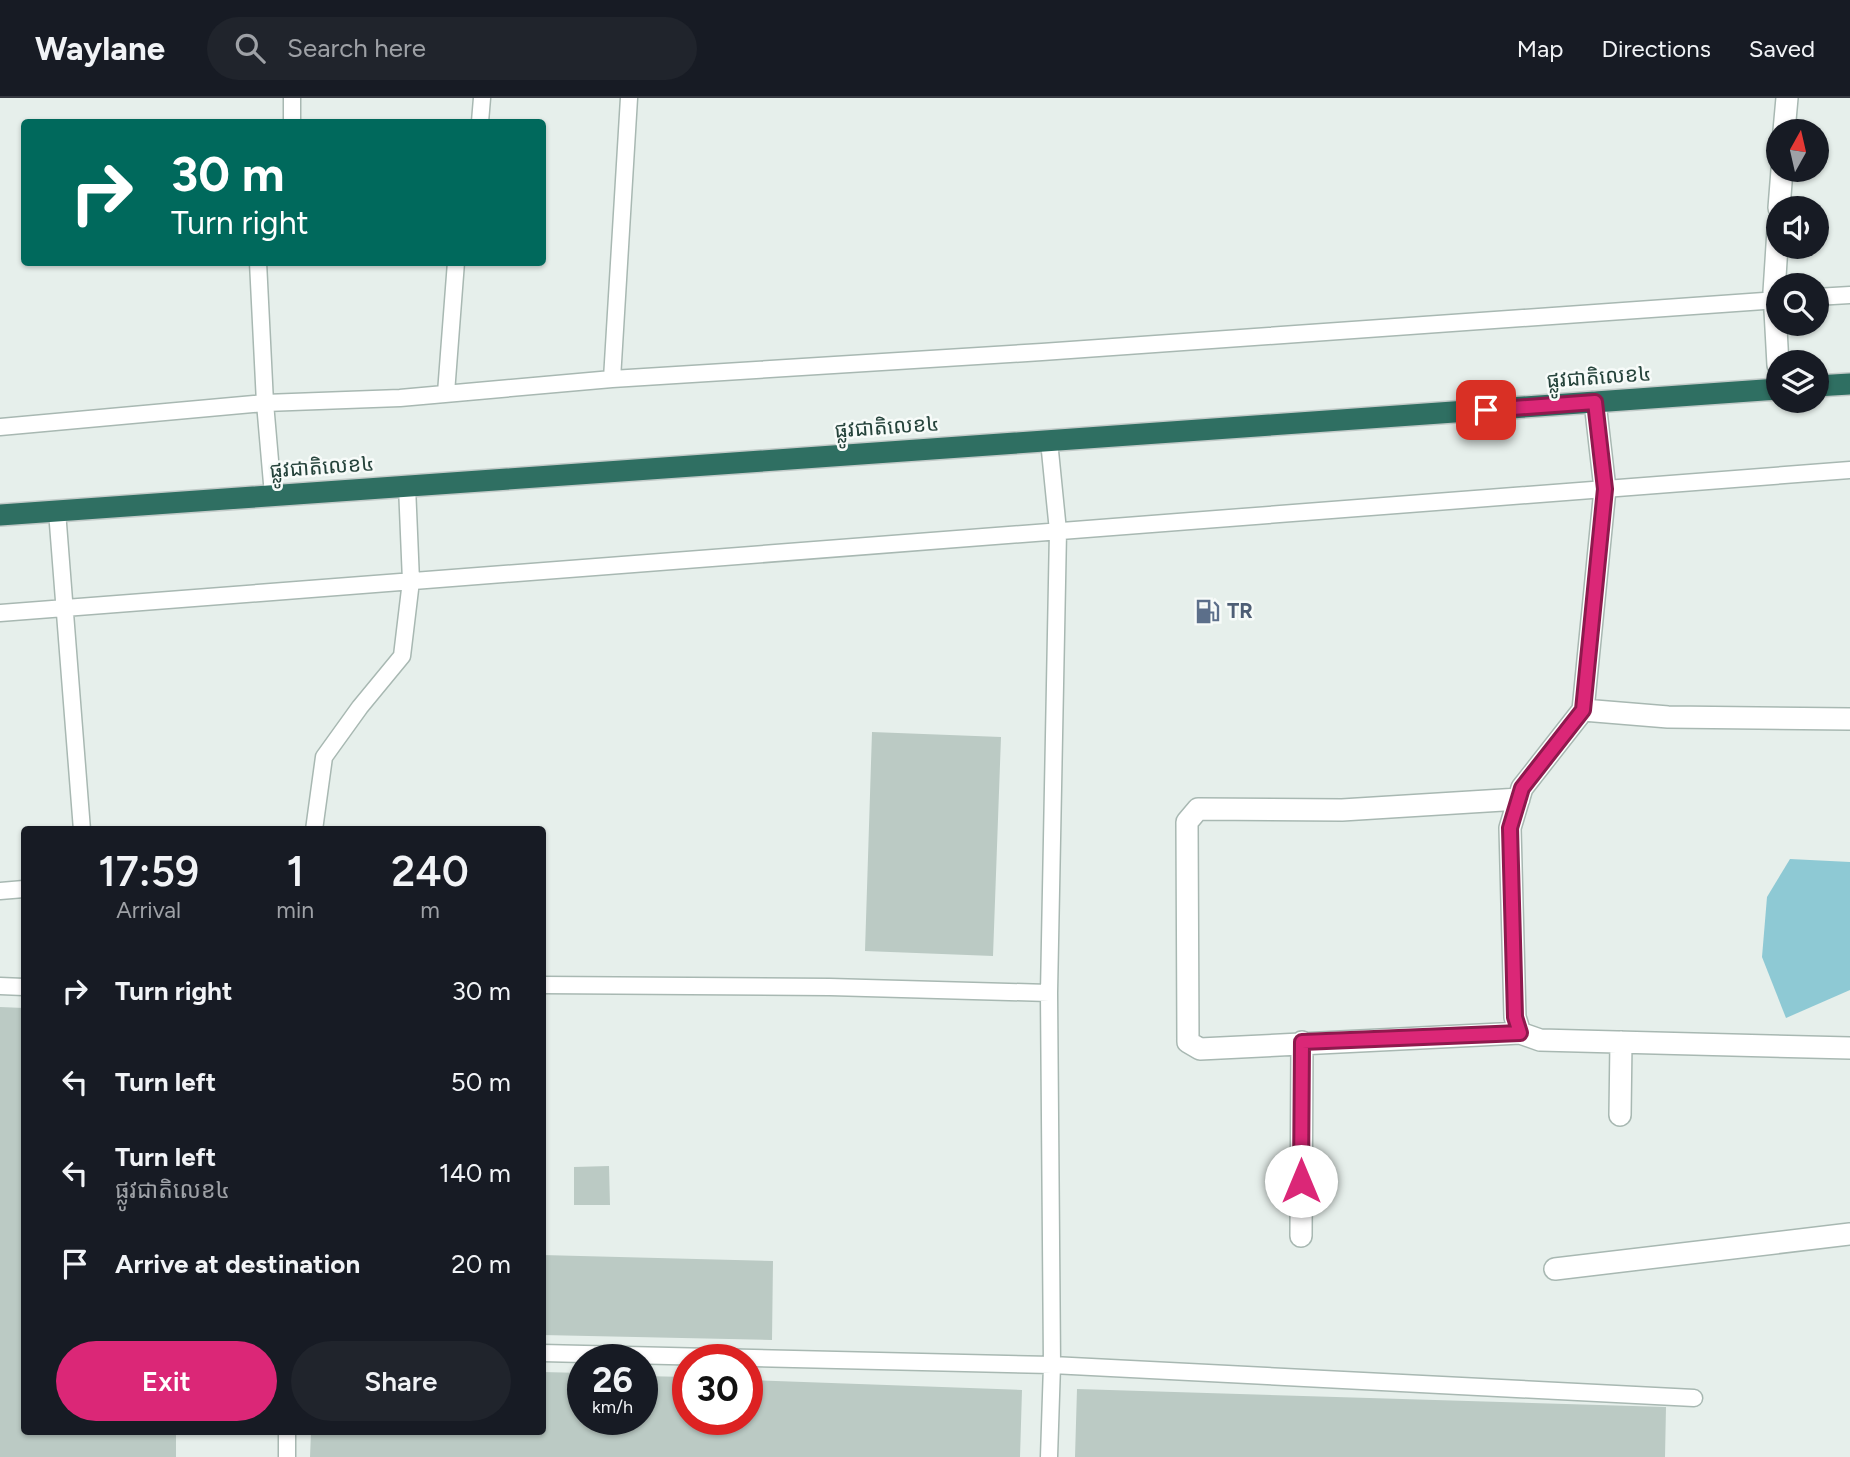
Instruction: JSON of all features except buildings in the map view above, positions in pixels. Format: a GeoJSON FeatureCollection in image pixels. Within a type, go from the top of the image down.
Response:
{"type":"FeatureCollection","features":[{"type":"Feature","properties":{"kind":"highway"},"geometry":{"type":"LineString","coordinates":[[1829,385],[1850,384]]}},
{"type":"Feature","properties":{"kind":"highway","name":"ផ្លូវជាតិលេខ៤"},"geometry":{"type":"LineString","coordinates":[[0,515],[1766,390]]}},
{"type":"Feature","properties":{"kind":"street"},"geometry":{"type":"LineString","coordinates":[[1785,119],[1787,98]]}},
{"type":"Feature","properties":{"kind":"street"},"geometry":{"type":"LineString","coordinates":[[1520,1033],[1515,1017],[1510,828],[1522,788],[1583,710],[1605,489],[1595,402]]}},
{"type":"Feature","properties":{"kind":"street"},"geometry":{"type":"LineString","coordinates":[[1583,710],[1668,717],[1850,719]]}},
{"type":"Feature","properties":{"kind":"street"},"geometry":{"type":"LineString","coordinates":[[1519,799],[1342,810],[1198,808],[1187,822],[1188,1042],[1200,1049],[1520,1033],[1540,1040],[1850,1048]]}},
{"type":"Feature","properties":{"kind":"street"},"geometry":{"type":"LineString","coordinates":[[1301,1236],[1302,1042]]}},
{"type":"Feature","properties":{"kind":"street"},"geometry":{"type":"LineString","coordinates":[[1620,1115],[1621,1042]]}},
{"type":"Feature","properties":{"kind":"street"},"geometry":{"type":"LineString","coordinates":[[1555,1269],[1850,1234]]}},
{"type":"Feature","properties":{"kind":"lane"},"geometry":{"type":"LineString","coordinates":[[292,98],[292,119]]}},
{"type":"Feature","properties":{"kind":"lane"},"geometry":{"type":"LineString","coordinates":[[480,119],[482,98]]}},
{"type":"Feature","properties":{"kind":"lane"},"geometry":{"type":"LineString","coordinates":[[612,379],[629,98]]}},
{"type":"Feature","properties":{"kind":"lane"},"geometry":{"type":"LineString","coordinates":[[258,266],[273,495]]}},
{"type":"Feature","properties":{"kind":"lane"},"geometry":{"type":"LineString","coordinates":[[446,393],[456,266]]}},
{"type":"Feature","properties":{"kind":"lane"},"geometry":{"type":"LineString","coordinates":[[1829,296],[1850,295]]}},
{"type":"Feature","properties":{"kind":"lane"},"geometry":{"type":"LineString","coordinates":[[0,427],[265,403],[400,398],[612,379],[1042,352],[1766,301]]}},
{"type":"Feature","properties":{"kind":"lane"},"geometry":{"type":"LineString","coordinates":[[1049,441],[1058,531],[1049,993],[1052,1365],[1049,1457]]}},
{"type":"Feature","properties":{"kind":"lane"},"geometry":{"type":"LineString","coordinates":[[0,613],[1850,470]]}},
{"type":"Feature","properties":{"kind":"lane"},"geometry":{"type":"LineString","coordinates":[[315,826],[324,757],[402,656],[411,581],[407,486]]}},
{"type":"Feature","properties":{"kind":"lane"},"geometry":{"type":"LineString","coordinates":[[57,511],[82,826]]}},
{"type":"Feature","properties":{"kind":"lane"},"geometry":{"type":"LineString","coordinates":[[0,891],[21,888]]}},
{"type":"Feature","properties":{"kind":"lane"},"geometry":{"type":"LineString","coordinates":[[546,985],[830,987],[1049,993]]}},
{"type":"Feature","properties":{"kind":"lane"},"geometry":{"type":"LineString","coordinates":[[0,986],[21,987]]}},
{"type":"Feature","properties":{"kind":"lane"},"geometry":{"type":"LineString","coordinates":[[546,1353],[1052,1365],[1694,1398]]}},
{"type":"Feature","properties":{"kind":"lane"},"geometry":{"type":"LineString","coordinates":[[287,1435],[287,1457]]}},
{"type":"Feature","properties":{"kind":"water"},"geometry":{"type":"Polygon","coordinates":[[[1790,859],[1850,862],[1850,990],[1786,1018],[1762,957],[1767,897],[1790,859]]]}},
{"type":"Feature","properties":{"kind":"place","name":"TR"},"geometry":{"type":"Point","coordinates":[1207,611]}},
{"type":"Feature","properties":{"kind":"route"},"geometry":{"type":"LineString","coordinates":[[1301,1181],[1302,1042],[1520,1033],[1515,1017],[1510,828],[1522,788],[1583,710],[1605,489],[1595,402],[1486,410]]}}]}
